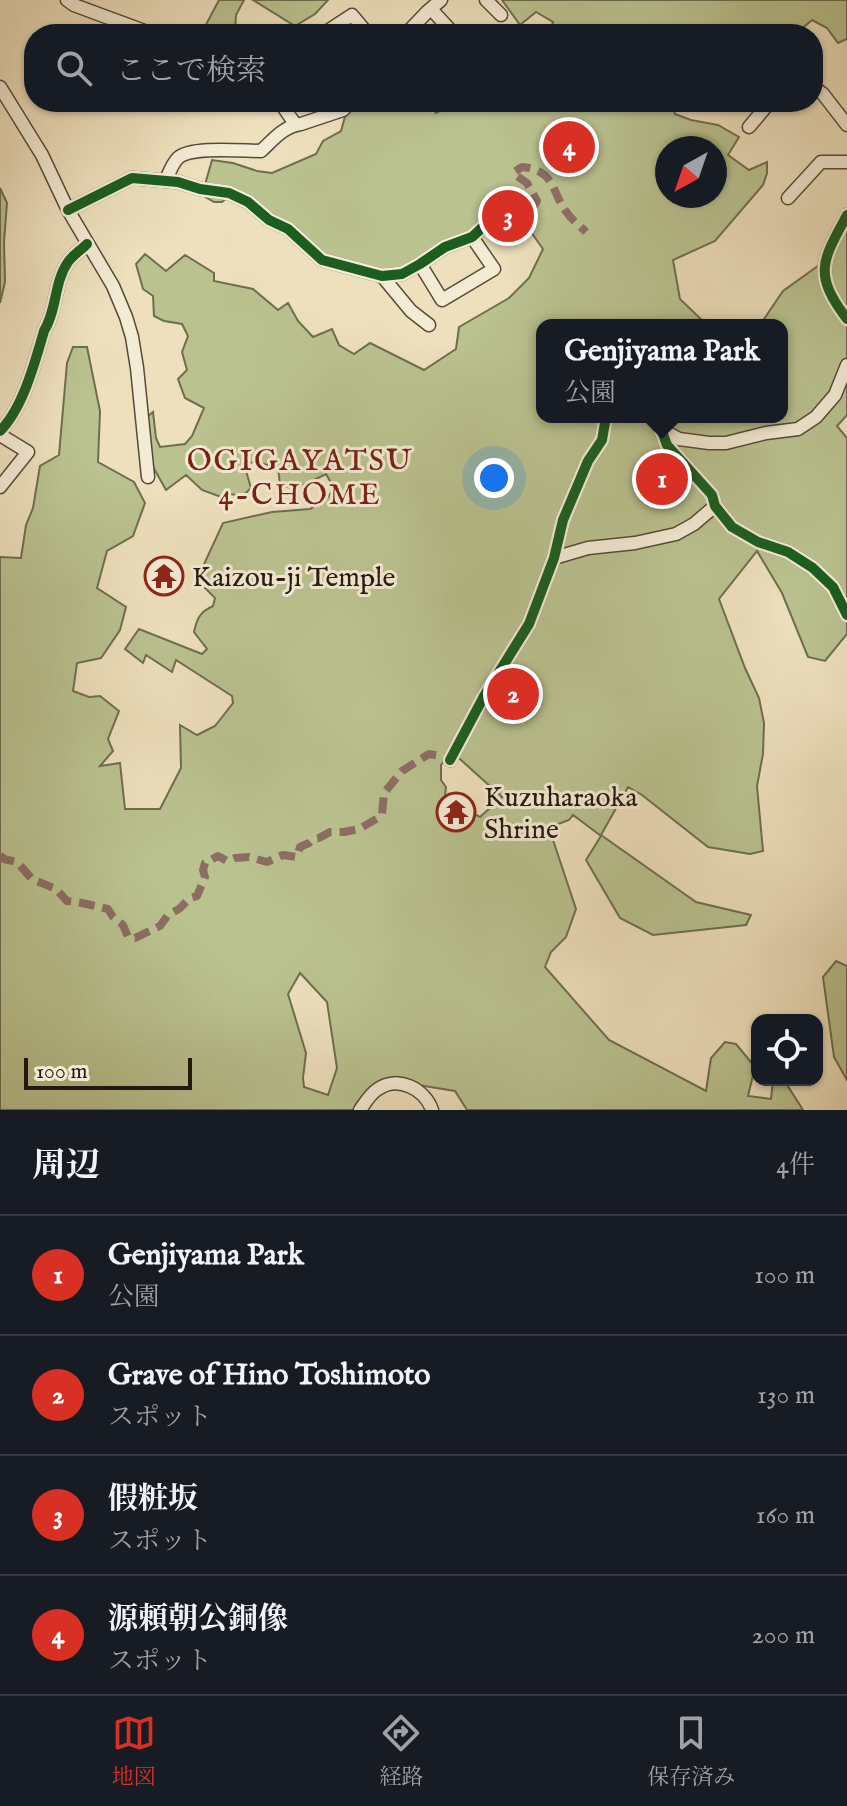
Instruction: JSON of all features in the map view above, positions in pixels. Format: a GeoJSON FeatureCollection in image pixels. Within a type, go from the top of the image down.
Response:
{"type":"FeatureCollection","features":[{"type":"Feature","properties":{"kind":"street"},"geometry":{"type":"LineString","coordinates":[[67,0],[125,24]]}},
{"type":"Feature","properties":{"kind":"street"},"geometry":{"type":"LineString","coordinates":[[416,24],[441,0]]}},
{"type":"Feature","properties":{"kind":"street"},"geometry":{"type":"LineString","coordinates":[[486,0],[501,15]]}},
{"type":"Feature","properties":{"kind":"street"},"geometry":{"type":"LineString","coordinates":[[431,9],[445,24]]}},
{"type":"Feature","properties":{"kind":"street"},"geometry":{"type":"LineString","coordinates":[[338,24],[352,15],[360,24]]}},
{"type":"Feature","properties":{"kind":"street"},"geometry":{"type":"LineString","coordinates":[[0,87],[34,142],[68,210],[113,286],[126,317],[137,368],[148,477]]}},
{"type":"Feature","properties":{"kind":"street"},"geometry":{"type":"LineString","coordinates":[[823,94],[847,125]]}},
{"type":"Feature","properties":{"kind":"street"},"geometry":{"type":"LineString","coordinates":[[287,112],[295,124]]}},
{"type":"Feature","properties":{"kind":"street"},"geometry":{"type":"LineString","coordinates":[[166,180],[169,170],[180,156],[191,152],[261,151],[295,124],[337,112]]}},
{"type":"Feature","properties":{"kind":"street"},"geometry":{"type":"LineString","coordinates":[[749,127],[762,112]]}},
{"type":"Feature","properties":{"kind":"street"},"geometry":{"type":"LineString","coordinates":[[788,198],[821,162],[847,162]]}},
{"type":"Feature","properties":{"kind":"street"},"geometry":{"type":"LineString","coordinates":[[68,210],[132,178],[178,182],[241,197],[269,220],[288,229],[322,260],[382,276],[402,274],[445,247],[472,237],[512,200]]}},
{"type":"Feature","properties":{"kind":"street"},"geometry":{"type":"LineString","coordinates":[[847,215],[834,236],[824,265],[825,283],[847,319]]}},
{"type":"Feature","properties":{"kind":"street"},"geometry":{"type":"LineString","coordinates":[[420,264],[442,300],[494,269],[472,237]]}},
{"type":"Feature","properties":{"kind":"street"},"geometry":{"type":"LineString","coordinates":[[0,487],[28,452],[0,433],[19,402],[49,323],[67,263],[87,244]]}},
{"type":"Feature","properties":{"kind":"street"},"geometry":{"type":"LineString","coordinates":[[382,276],[411,311],[429,325]]}},
{"type":"Feature","properties":{"kind":"street"},"geometry":{"type":"LineString","coordinates":[[658,423],[679,439],[709,443],[726,443],[798,429],[816,417],[835,395],[847,365]]}},
{"type":"Feature","properties":{"kind":"street"},"geometry":{"type":"LineString","coordinates":[[450,760],[483,698],[529,624],[554,558],[563,520],[588,461],[602,440],[605,423]]}},
{"type":"Feature","properties":{"kind":"street"},"geometry":{"type":"LineString","coordinates":[[658,423],[667,445],[712,495],[715,506],[732,527],[758,542],[788,552],[813,568],[833,587],[847,615]]}},
{"type":"Feature","properties":{"kind":"street"},"geometry":{"type":"LineString","coordinates":[[554,558],[588,548],[635,543],[676,534],[715,506]]}},
{"type":"Feature","properties":{"kind":"street"},"geometry":{"type":"LineString","coordinates":[[360,1110],[377,1089],[388,1084],[412,1086],[425,1096],[432,1110]]}},
{"type":"Feature","properties":{"kind":"green space"},"geometry":{"type":"Polygon","coordinates":[[[219,0],[244,0],[236,15],[236,24],[206,24],[219,0]]]}},
{"type":"Feature","properties":{"kind":"green space"},"geometry":{"type":"Polygon","coordinates":[[[253,0],[328,0],[315,14],[298,24],[292,24],[253,0]]]}},
{"type":"Feature","properties":{"kind":"green space"},"geometry":{"type":"Polygon","coordinates":[[[502,0],[847,0],[847,39],[838,43],[823,24],[812,20],[807,24],[552,24],[536,12],[519,24],[502,0]]]}},
{"type":"Feature","properties":{"kind":"green space"},"geometry":{"type":"Polygon","coordinates":[[[348,112],[674,112],[691,120],[718,125],[739,137],[728,155],[749,170],[767,162],[763,185],[715,241],[673,260],[680,299],[701,319],[536,319],[536,423],[788,423],[788,319],[764,319],[783,291],[822,263],[847,223],[847,415],[837,426],[847,438],[847,634],[825,661],[808,657],[782,593],[757,551],[719,599],[759,698],[764,723],[763,754],[757,786],[763,851],[750,854],[708,847],[628,787],[601,835],[696,902],[751,915],[746,925],[653,935],[620,918],[586,860],[601,836],[573,815],[569,820],[553,826],[552,837],[576,909],[566,937],[551,952],[545,967],[609,1040],[706,1091],[711,1058],[725,1042],[736,1044],[751,1062],[748,1096],[771,1099],[772,1086],[788,1086],[803,1110],[467,1110],[455,1091],[387,1080],[356,1110],[0,1110],[0,557],[21,558],[40,466],[59,455],[67,363],[73,347],[87,347],[100,411],[98,462],[134,482],[145,503],[133,536],[107,551],[97,588],[126,607],[120,630],[101,658],[77,663],[73,691],[89,697],[100,696],[119,711],[108,739],[113,751],[100,766],[120,763],[125,809],[160,809],[181,768],[180,725],[197,735],[215,726],[233,703],[232,696],[176,660],[172,672],[146,655],[143,663],[125,649],[139,629],[202,654],[207,649],[194,632],[196,623],[213,606],[215,598],[195,578],[223,523],[272,512],[310,509],[328,497],[334,488],[326,474],[295,489],[280,485],[278,467],[254,462],[244,464],[251,488],[243,496],[230,494],[221,497],[202,490],[186,475],[166,490],[152,465],[147,417],[153,412],[160,447],[185,444],[192,436],[204,408],[185,398],[178,379],[187,370],[182,352],[188,336],[182,324],[154,316],[153,296],[143,289],[136,264],[145,254],[166,271],[185,255],[214,273],[214,281],[253,289],[278,310],[288,303],[298,321],[313,337],[332,329],[339,345],[354,354],[370,343],[424,370],[456,349],[459,327],[509,298],[529,278],[543,249],[514,208],[505,210],[424,262],[379,278],[327,256],[289,224],[234,191],[222,202],[214,202],[202,195],[212,160],[272,173],[316,154],[323,141],[341,131],[348,112]],[[451,751],[441,765],[441,780],[446,787],[444,805],[465,809],[480,817],[502,797],[451,751]],[[300,973],[288,994],[306,1053],[304,1087],[328,1095],[337,1068],[327,1002],[300,973]]]}},
{"type":"Feature","properties":{"kind":"green space"},"geometry":{"type":"Polygon","coordinates":[[[0,188],[7,203],[5,282],[0,303],[0,188]]]}},
{"type":"Feature","properties":{"kind":"green space"},"geometry":{"type":"Polygon","coordinates":[[[836,961],[847,966],[847,1080],[834,1057],[823,977],[836,961]]]}},
{"type":"Feature","properties":{"kind":"marked path"},"geometry":{"type":"LineString","coordinates":[[512,200],[532,209],[537,201],[527,183],[514,172],[522,167],[533,169],[547,178],[568,214],[586,232]]}},
{"type":"Feature","properties":{"kind":"marked path"},"geometry":{"type":"LineString","coordinates":[[0,855],[17,862],[32,879],[56,889],[67,901],[108,909],[123,925],[128,937],[135,938],[160,926],[168,915],[197,896],[205,877],[205,863],[218,856],[227,861],[249,857],[267,862],[283,855],[297,857],[300,847],[313,839],[330,832],[359,829],[378,818],[382,814],[384,793],[402,771],[429,754],[450,760]]}},
{"type":"Feature","properties":{"kind":"cycle path"},"geometry":{"type":"LineString","coordinates":[[68,210],[132,178],[178,182],[229,193],[288,229],[322,260],[382,276],[402,274],[445,247],[472,237],[512,200]]}},
{"type":"Feature","properties":{"kind":"cycle path"},"geometry":{"type":"LineString","coordinates":[[847,215],[832,244],[825,267],[829,290],[847,319]]}},
{"type":"Feature","properties":{"kind":"cycle path"},"geometry":{"type":"LineString","coordinates":[[0,431],[15,410],[27,384],[63,270],[87,244]]}},
{"type":"Feature","properties":{"kind":"cycle path"},"geometry":{"type":"LineString","coordinates":[[450,760],[483,698],[529,624],[554,558],[563,520],[588,461],[602,440],[605,423]]}},
{"type":"Feature","properties":{"kind":"cycle path"},"geometry":{"type":"LineString","coordinates":[[661,429],[667,445],[712,495],[715,506],[732,527],[758,542],[788,552],[813,568],[833,587],[847,615]]}},
{"type":"Feature","properties":{"kind":"place","name":"源頼朝公銅像"},"geometry":{"type":"Point","coordinates":[569,147]}},
{"type":"Feature","properties":{"kind":"place","name":"假粧坂"},"geometry":{"type":"Point","coordinates":[508,216]}},
{"type":"Feature","properties":{"kind":"place","name":"Genjiyama Park"},"geometry":{"type":"Point","coordinates":[662,479]}},
{"type":"Feature","properties":{"kind":"place","name":"Kaizou-ji Temple"},"geometry":{"type":"Point","coordinates":[164,576]}},
{"type":"Feature","properties":{"kind":"place","name":"Grave of Hino Toshimoto"},"geometry":{"type":"Point","coordinates":[513,694]}},
{"type":"Feature","properties":{"kind":"place","name":"Kuzuharaoka Shrine"},"geometry":{"type":"Point","coordinates":[456,812]}},
{"type":"Feature","properties":{"kind":"district","name":"OGIGAYATSU 4-CHOME"},"geometry":{"type":"Point","coordinates":[300,477]}}]}
